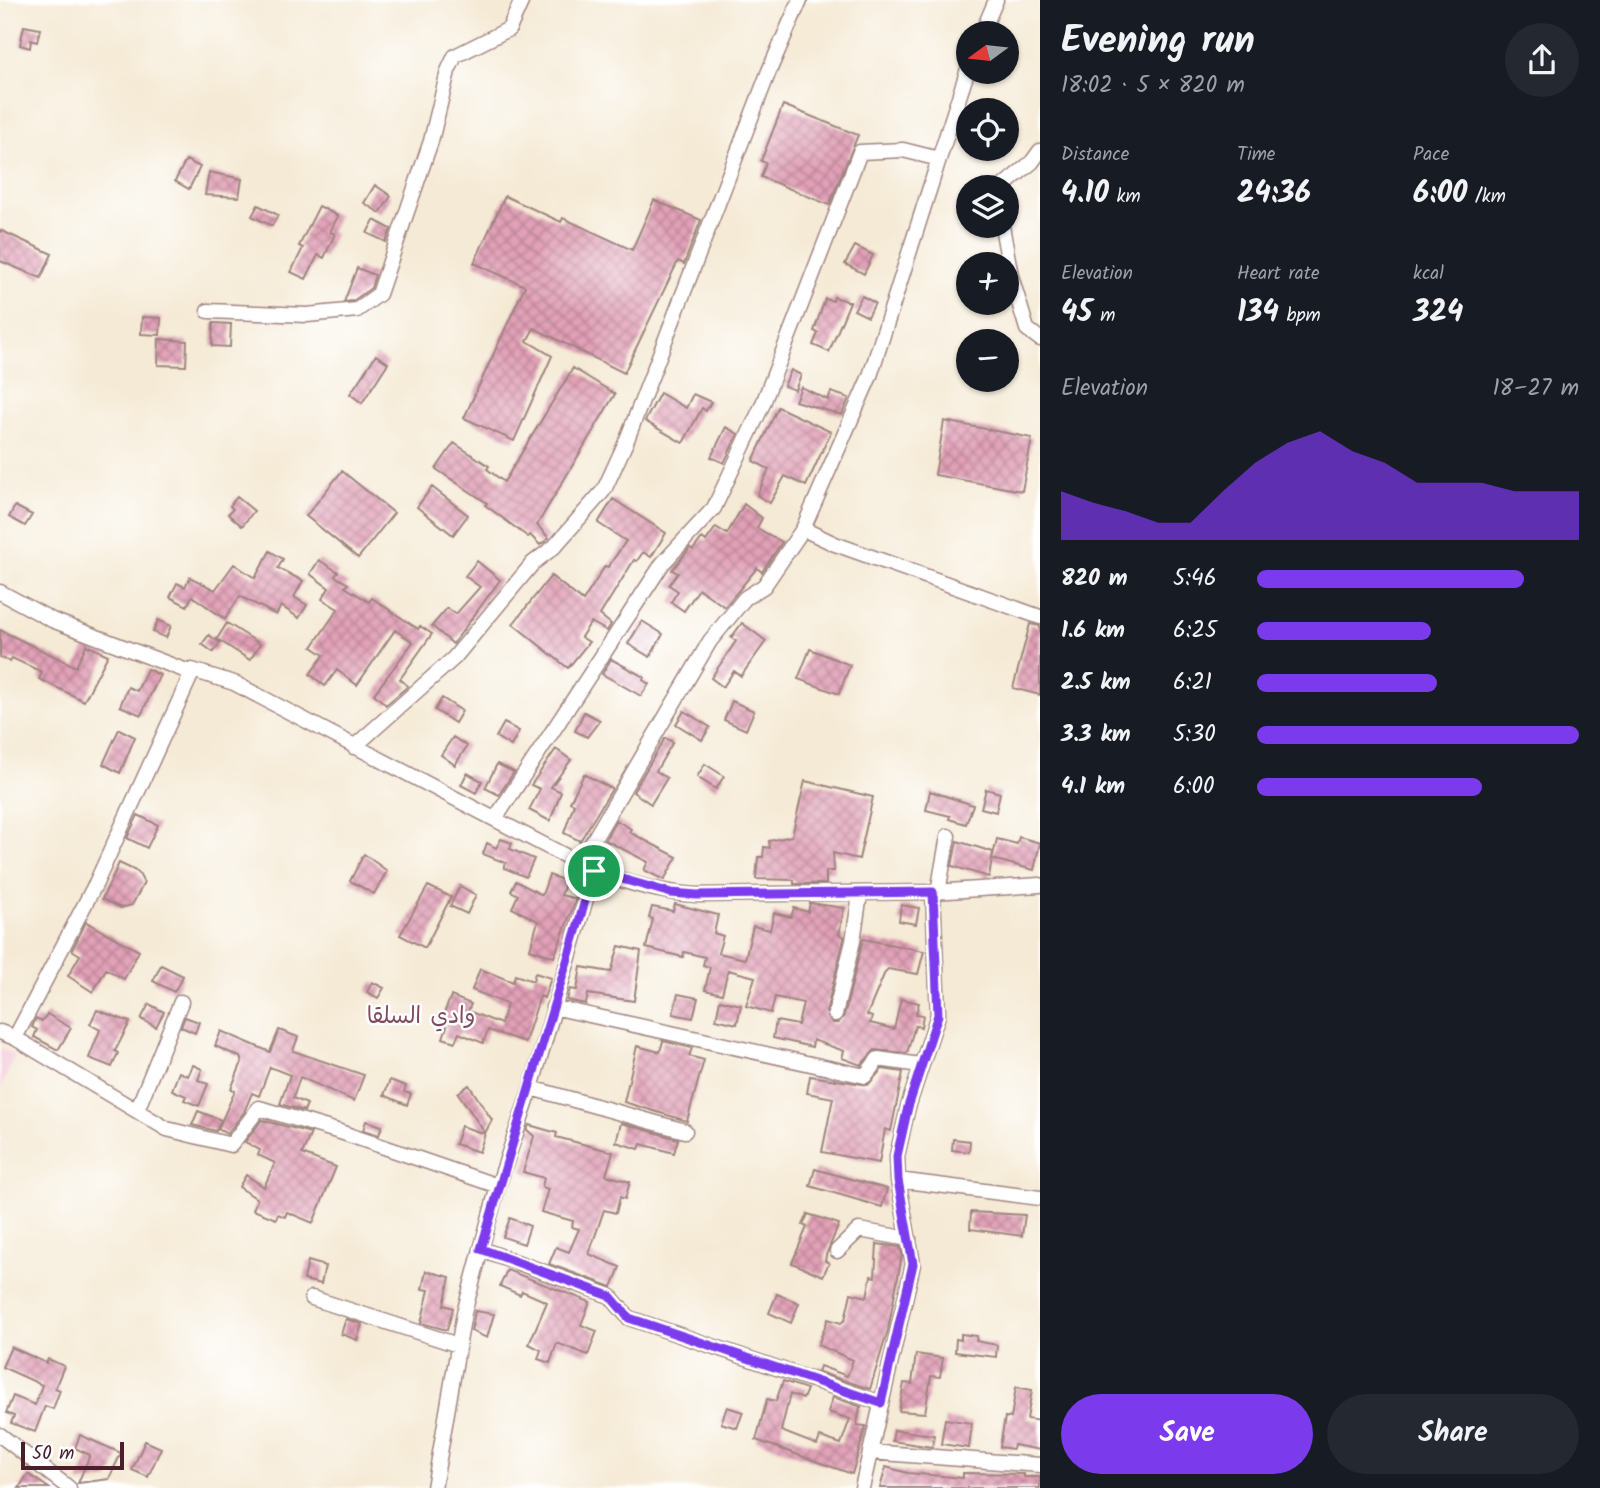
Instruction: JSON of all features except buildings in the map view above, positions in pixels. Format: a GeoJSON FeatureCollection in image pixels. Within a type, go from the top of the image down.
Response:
{"type":"FeatureCollection","features":[{"type":"Feature","properties":{"kind":"street"},"geometry":{"type":"LineString","coordinates":[[208,311],[307,315],[332,313],[357,310],[379,294],[431,141],[448,71],[455,56],[509,29],[522,0]]}},
{"type":"Feature","properties":{"kind":"street"},"geometry":{"type":"LineString","coordinates":[[354,747],[454,658],[533,563],[554,547],[604,490],[626,443],[769,71],[800,0]]}},
{"type":"Feature","properties":{"kind":"street"},"geometry":{"type":"LineString","coordinates":[[987,21],[996,0]]}},
{"type":"Feature","properties":{"kind":"street"},"geometry":{"type":"LineString","coordinates":[[580,863],[710,641],[745,598],[764,586],[803,529],[870,376],[963,84]]}},
{"type":"Feature","properties":{"kind":"street"},"geometry":{"type":"LineString","coordinates":[[495,819],[663,563],[714,508],[762,405],[860,152],[903,150],[939,159]]}},
{"type":"Feature","properties":{"kind":"street"},"geometry":{"type":"LineString","coordinates":[[1016,175],[1040,151]]}},
{"type":"Feature","properties":{"kind":"street"},"geometry":{"type":"LineString","coordinates":[[1004,238],[1011,276],[1027,329],[1040,339]]}},
{"type":"Feature","properties":{"kind":"street"},"geometry":{"type":"LineString","coordinates":[[803,529],[835,544],[1040,617]]}},
{"type":"Feature","properties":{"kind":"street"},"geometry":{"type":"LineString","coordinates":[[0,592],[52,620],[192,673]]}},
{"type":"Feature","properties":{"kind":"street"},"geometry":{"type":"LineString","coordinates":[[15,1038],[91,893],[192,670],[206,672],[234,683],[594,871],[671,893],[860,894],[1040,885]]}},
{"type":"Feature","properties":{"kind":"street"},"geometry":{"type":"LineString","coordinates":[[862,1488],[913,1264],[898,1180],[900,1139],[920,1065],[938,1015],[936,892],[947,836]]}},
{"type":"Feature","properties":{"kind":"street"},"geometry":{"type":"LineString","coordinates":[[433,1488],[458,1345],[481,1249],[594,871]]}},
{"type":"Feature","properties":{"kind":"street"},"geometry":{"type":"LineString","coordinates":[[835,1014],[853,941],[860,894]]}},
{"type":"Feature","properties":{"kind":"street"},"geometry":{"type":"LineString","coordinates":[[137,1110],[181,1002]]}},
{"type":"Feature","properties":{"kind":"street"},"geometry":{"type":"LineString","coordinates":[[553,1007],[865,1076],[878,1059],[920,1065]]}},
{"type":"Feature","properties":{"kind":"street"},"geometry":{"type":"LineString","coordinates":[[0,1032],[15,1038],[167,1129],[231,1145],[259,1108],[340,1132],[498,1186]]}},
{"type":"Feature","properties":{"kind":"street"},"geometry":{"type":"LineString","coordinates":[[531,1088],[685,1131]]}},
{"type":"Feature","properties":{"kind":"street"},"geometry":{"type":"LineString","coordinates":[[898,1180],[1040,1198]]}},
{"type":"Feature","properties":{"kind":"street"},"geometry":{"type":"LineString","coordinates":[[837,1251],[859,1230],[909,1238]]}},
{"type":"Feature","properties":{"kind":"street"},"geometry":{"type":"LineString","coordinates":[[481,1249],[610,1296],[629,1318],[881,1403]]}},
{"type":"Feature","properties":{"kind":"street"},"geometry":{"type":"LineString","coordinates":[[312,1298],[458,1345]]}},
{"type":"Feature","properties":{"kind":"street"},"geometry":{"type":"LineString","coordinates":[[0,1435],[69,1488]]}},
{"type":"Feature","properties":{"kind":"street"},"geometry":{"type":"LineString","coordinates":[[870,1452],[1040,1465]]}},
{"type":"Feature","properties":{"kind":"shaded area"},"geometry":{"type":"Polygon","coordinates":[[[0,1048],[15,1055],[0,1091],[0,1048]]]}},
{"type":"Feature","properties":{"kind":"district","name":"وادي السلقا"},"geometry":{"type":"Point","coordinates":[421,1015]}},
{"type":"Feature","properties":{"kind":"route"},"geometry":{"type":"LineString","coordinates":[[594,871],[671,893],[697,895],[933,892],[939,987],[938,1015],[931,1041],[920,1065],[897,1156],[902,1209],[913,1264],[881,1403],[629,1318],[610,1296],[481,1249],[594,871]]}}]}
